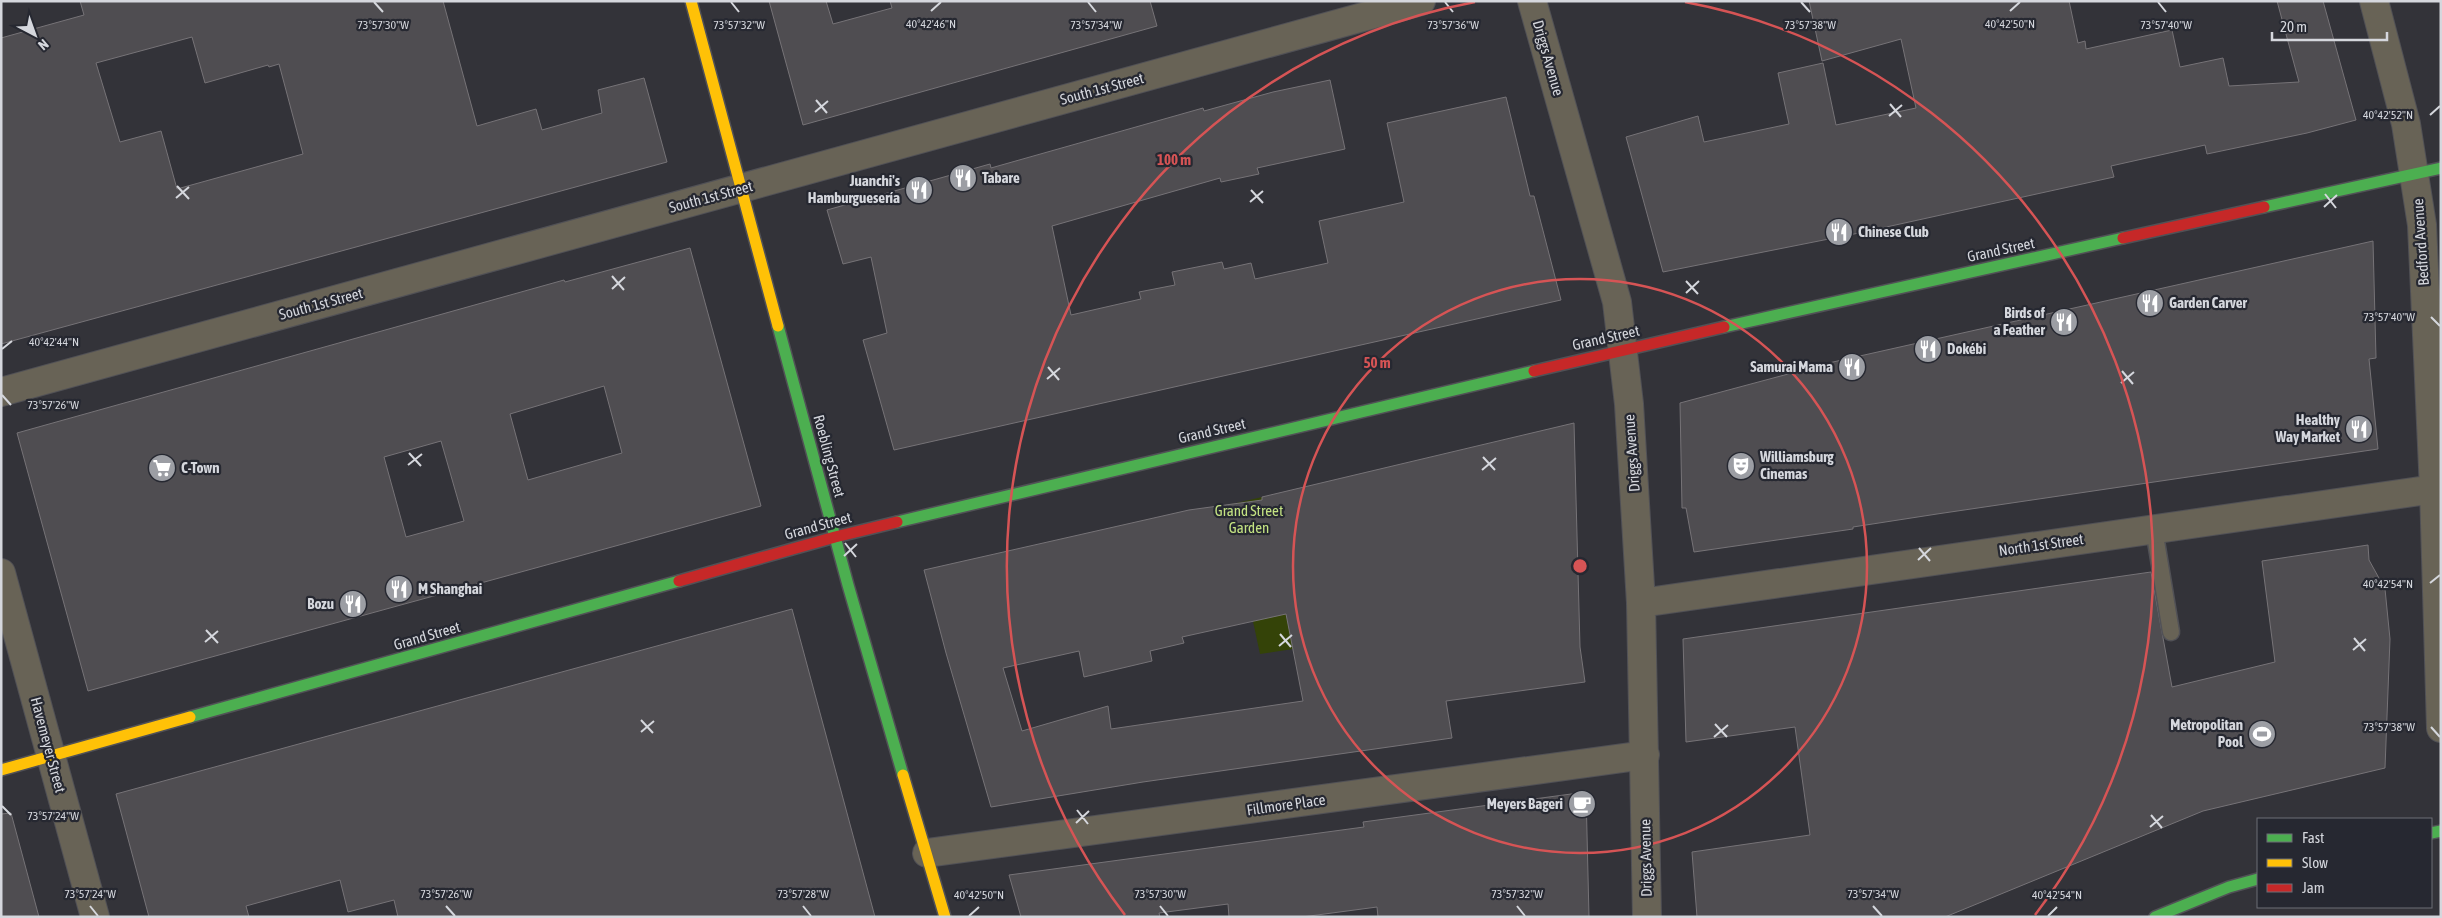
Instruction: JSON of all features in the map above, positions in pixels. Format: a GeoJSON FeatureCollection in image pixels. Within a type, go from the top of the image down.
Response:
{"type":"FeatureCollection","features":[{"type":"Feature","properties":{"kind":"street","name":"Roebling Street"},"geometry":{"type":"LineString","coordinates":[[691,1],[835,537],[945,917]]}},
{"type":"Feature","properties":{"kind":"street","name":"South 1st Street"},"geometry":{"type":"LineString","coordinates":[[1,392],[1421,1]]}},
{"type":"Feature","properties":{"kind":"street","name":"Driggs Avenue"},"geometry":{"type":"LineString","coordinates":[[1532,1],[1617,302],[1623,349],[1629,404],[1641,603],[1647,917]]}},
{"type":"Feature","properties":{"kind":"street","name":"Bedford Avenue"},"geometry":{"type":"LineString","coordinates":[[2374,1],[2406,124],[2422,225],[2437,489],[2441,728]]}},
{"type":"Feature","properties":{"kind":"street","name":"Grand Street"},"geometry":{"type":"LineString","coordinates":[[1,770],[835,537],[1623,349],[2441,168]]}},
{"type":"Feature","properties":{"kind":"street","name":"North 1st Street"},"geometry":{"type":"LineString","coordinates":[[1641,603],[2154,528],[2437,489]]}},
{"type":"Feature","properties":{"kind":"street","name":"Havemeyer Street"},"geometry":{"type":"LineString","coordinates":[[1,573],[96,917]]}},
{"type":"Feature","properties":{"kind":"street","name":"Fillmore Place"},"geometry":{"type":"LineString","coordinates":[[927,853],[1645,755]]}},
{"type":"Feature","properties":{"kind":"street"},"geometry":{"type":"LineString","coordinates":[[2155,917],[2230,887],[2257,879]]}},
{"type":"Feature","properties":{"kind":"lane"},"geometry":{"type":"LineString","coordinates":[[2154,528],[2171,632]]}},
{"type":"Feature","properties":{"kind":"green space","name":"Grand Street Garden"},"geometry":{"type":"Polygon","coordinates":[[[1262,497],[1293,649],[1260,654],[1228,505],[1262,497]]]}},
{"type":"Feature","properties":{"kind":"building"},"geometry":{"type":"Polygon","coordinates":[[[80,1],[443,1],[477,126],[536,109],[542,130],[602,113],[598,90],[644,78],[667,162],[1,344],[1,38],[84,15],[80,1]],[[192,37],[96,63],[120,142],[161,131],[177,189],[303,154],[279,64],[269,67],[268,65],[205,83],[192,37]]]}},
{"type":"Feature","properties":{"kind":"building"},"geometry":{"type":"Polygon","coordinates":[[[769,1],[826,1],[833,24],[892,8],[890,1],[1150,1],[1157,26],[803,125],[769,1]]]}},
{"type":"Feature","properties":{"kind":"building"},"geometry":{"type":"Polygon","coordinates":[[[1809,1],[2069,1],[2078,43],[2085,41],[2086,49],[2172,30],[2180,67],[2223,58],[2229,86],[2299,82],[2277,1],[2323,1],[2356,120],[2307,133],[2207,154],[2205,145],[2111,166],[2114,177],[1859,233],[1663,272],[1626,137],[1698,116],[1704,142],[1789,124],[1778,73],[1823,63],[1836,125],[1916,108],[1901,39],[1822,61],[1809,1]]]}},
{"type":"Feature","properties":{"kind":"building"},"geometry":{"type":"Polygon","coordinates":[[[1330,80],[1345,149],[1257,168],[1259,174],[1221,182],[1220,178],[1052,226],[1071,315],[1141,299],[1139,292],[1175,285],[1172,272],[1222,262],[1224,269],[1251,263],[1255,279],[1328,263],[1319,221],[1404,202],[1387,123],[1506,97],[1530,196],[1534,196],[1561,300],[894,450],[863,340],[887,333],[871,257],[843,264],[827,210],[990,164],[991,168],[1203,108],[1204,111],[1273,92],[1330,80]]]}},
{"type":"Feature","properties":{"kind":"building"},"geometry":{"type":"Polygon","coordinates":[[[2373,241],[2376,358],[2369,359],[2378,449],[1694,552],[1686,508],[1682,508],[1680,403],[1833,362],[2373,241]]]}},
{"type":"Feature","properties":{"kind":"building"},"geometry":{"type":"Polygon","coordinates":[[[690,248],[761,506],[88,691],[17,433],[564,280],[565,282],[690,248]],[[604,386],[510,414],[528,480],[622,453],[604,386]],[[441,441],[384,457],[406,537],[464,521],[441,441]]]}},
{"type":"Feature","properties":{"kind":"building"},"geometry":{"type":"Polygon","coordinates":[[[1574,423],[1580,647],[1585,682],[1446,701],[1452,738],[1143,782],[991,807],[924,570],[1189,510],[1262,500],[1262,497],[1574,423]],[[1286,614],[1182,637],[1184,643],[1150,651],[1152,661],[1084,677],[1079,651],[1003,668],[1022,731],[1108,706],[1111,729],[1303,701],[1286,614]]]}},
{"type":"Feature","properties":{"kind":"building"},"geometry":{"type":"Polygon","coordinates":[[[2368,545],[2369,560],[2385,589],[2390,639],[2385,768],[2203,811],[1945,917],[1697,917],[1692,852],[1810,835],[1795,727],[1686,742],[1683,639],[2151,572],[2172,687],[2275,662],[2262,561],[2368,545]]]}},
{"type":"Feature","properties":{"kind":"building"},"geometry":{"type":"Polygon","coordinates":[[[792,609],[875,917],[398,917],[394,900],[348,912],[340,880],[246,906],[249,917],[149,917],[116,794],[792,609]]]}},
{"type":"Feature","properties":{"kind":"building"},"geometry":{"type":"Polygon","coordinates":[[[1586,792],[1589,917],[1378,917],[1377,907],[1302,917],[1229,917],[1228,904],[1159,913],[1160,917],[1021,917],[1009,875],[1364,827],[1363,822],[1586,792]]]}},
{"type":"Feature","properties":{"kind":"building"},"geometry":{"type":"Polygon","coordinates":[[[11,813],[39,917],[1,917],[1,814],[11,813]]]}},
{"type":"Feature","properties":{"kind":"traffic: fast"},"geometry":{"type":"LineString","coordinates":[[2264,207],[2441,168]]}},
{"type":"Feature","properties":{"kind":"traffic: fast"},"geometry":{"type":"LineString","coordinates":[[1724,327],[2123,238]]}},
{"type":"Feature","properties":{"kind":"traffic: fast"},"geometry":{"type":"LineString","coordinates":[[778,326],[848,585],[903,775]]}},
{"type":"Feature","properties":{"kind":"traffic: fast"},"geometry":{"type":"LineString","coordinates":[[897,522],[1534,371]]}},
{"type":"Feature","properties":{"kind":"traffic: fast"},"geometry":{"type":"LineString","coordinates":[[190,717],[679,581]]}},
{"type":"Feature","properties":{"kind":"traffic: fast"},"geometry":{"type":"LineString","coordinates":[[2432,833],[2441,831]]}},
{"type":"Feature","properties":{"kind":"traffic: fast"},"geometry":{"type":"LineString","coordinates":[[2155,917],[2229,887],[2257,879]]}},
{"type":"Feature","properties":{"kind":"traffic: slow"},"geometry":{"type":"LineString","coordinates":[[691,1],[778,326]]}},
{"type":"Feature","properties":{"kind":"traffic: slow"},"geometry":{"type":"LineString","coordinates":[[1,770],[190,717]]}},
{"type":"Feature","properties":{"kind":"traffic: slow"},"geometry":{"type":"LineString","coordinates":[[903,775],[945,917]]}},
{"type":"Feature","properties":{"kind":"traffic: jam"},"geometry":{"type":"LineString","coordinates":[[2123,238],[2264,207]]}},
{"type":"Feature","properties":{"kind":"traffic: jam"},"geometry":{"type":"LineString","coordinates":[[1534,371],[1724,327]]}},
{"type":"Feature","properties":{"kind":"traffic: jam"},"geometry":{"type":"LineString","coordinates":[[679,581],[835,537],[897,522]]}},
{"type":"Feature","properties":{"kind":"place","name":"Tabare"},"geometry":{"type":"Point","coordinates":[963,178]}},
{"type":"Feature","properties":{"kind":"place","name":"Juanchi's Hamburguesería"},"geometry":{"type":"Point","coordinates":[919,190]}},
{"type":"Feature","properties":{"kind":"place","name":"Chinese Club"},"geometry":{"type":"Point","coordinates":[1839,232]}},
{"type":"Feature","properties":{"kind":"place","name":"Garden Carver"},"geometry":{"type":"Point","coordinates":[2150,303]}},
{"type":"Feature","properties":{"kind":"place","name":"Birds of a Feather"},"geometry":{"type":"Point","coordinates":[2064,322]}},
{"type":"Feature","properties":{"kind":"place","name":"Dokébi"},"geometry":{"type":"Point","coordinates":[1928,349]}},
{"type":"Feature","properties":{"kind":"place","name":"Samurai Mama"},"geometry":{"type":"Point","coordinates":[1852,367]}},
{"type":"Feature","properties":{"kind":"place","name":"Healthy Way Market"},"geometry":{"type":"Point","coordinates":[2359,429]}},
{"type":"Feature","properties":{"kind":"place","name":"Williamsburg Cinemas"},"geometry":{"type":"Point","coordinates":[1741,466]}},
{"type":"Feature","properties":{"kind":"place","name":"C-Town"},"geometry":{"type":"Point","coordinates":[162,468]}},
{"type":"Feature","properties":{"kind":"place","name":"M Shanghai"},"geometry":{"type":"Point","coordinates":[399,589]}},
{"type":"Feature","properties":{"kind":"place","name":"Bozu"},"geometry":{"type":"Point","coordinates":[353,604]}},
{"type":"Feature","properties":{"kind":"place","name":"Metropolitan Pool"},"geometry":{"type":"Point","coordinates":[2262,734]}},
{"type":"Feature","properties":{"kind":"place","name":"Meyers Bageri"},"geometry":{"type":"Point","coordinates":[1582,804]}}]}
